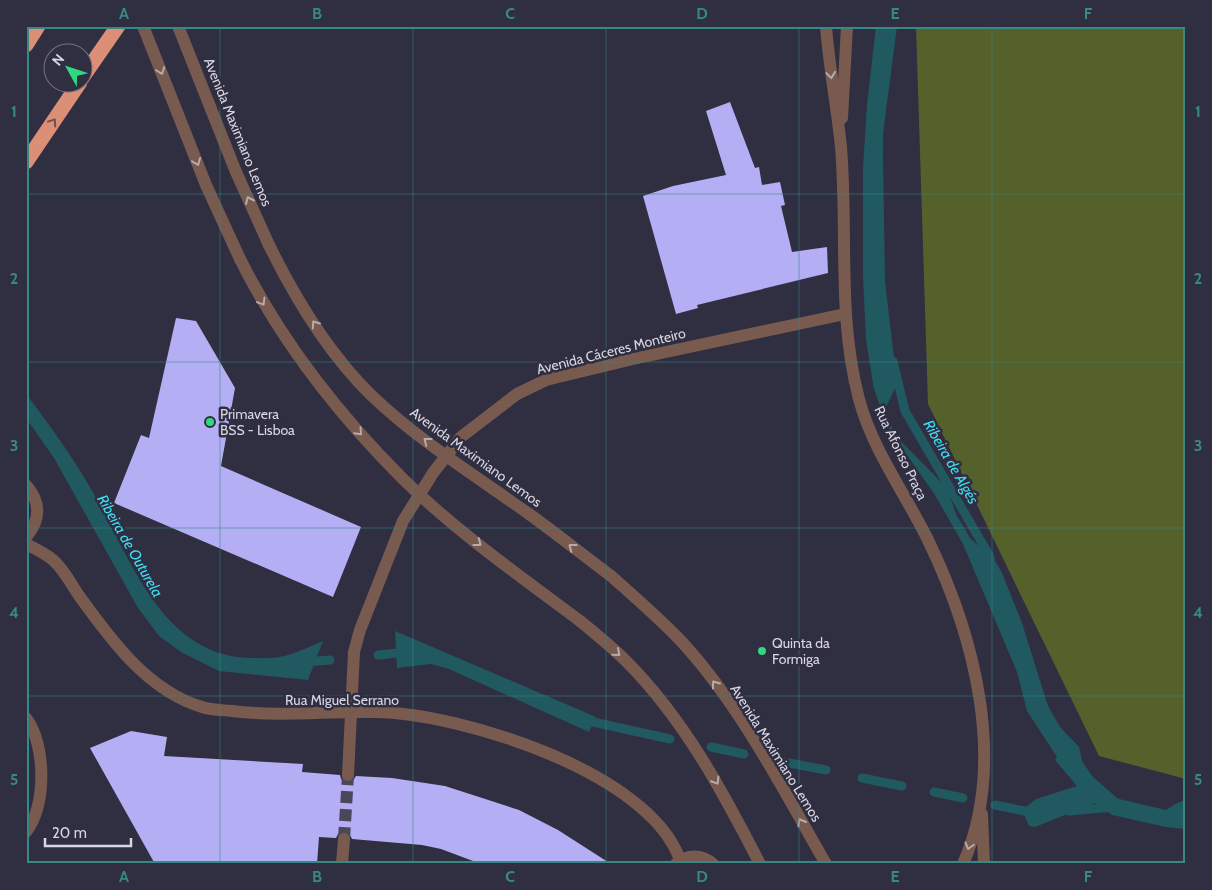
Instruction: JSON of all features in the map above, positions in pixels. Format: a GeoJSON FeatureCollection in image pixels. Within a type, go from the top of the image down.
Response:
{"type":"FeatureCollection","features":[{"type":"Feature","properties":{"kind":"highway"},"geometry":{"type":"LineString","coordinates":[[26,45],[38,26]]}},
{"type":"Feature","properties":{"kind":"highway"},"geometry":{"type":"LineString","coordinates":[[92,64],[118,26]]}},
{"type":"Feature","properties":{"kind":"highway"},"geometry":{"type":"LineString","coordinates":[[26,162],[73,92]]}},
{"type":"Feature","properties":{"kind":"street"},"geometry":{"type":"LineString","coordinates":[[143,26],[206,185],[240,259],[259,296],[303,365],[345,417],[404,480],[472,538],[580,621],[626,661],[657,696],[718,784],[760,864]]}},
{"type":"Feature","properties":{"kind":"street","name":"Avenida Maximiano Lemos"},"geometry":{"type":"LineString","coordinates":[[178,26],[236,172],[269,245],[287,281],[329,345],[370,394],[396,417],[611,576],[675,636],[713,680],[742,722],[826,864]]}},
{"type":"Feature","properties":{"kind":"street","name":"Rua Afonso Praça"},"geometry":{"type":"LineString","coordinates":[[826,26],[841,148],[845,314],[859,400],[869,428],[928,541],[961,622],[977,676],[983,714],[984,768],[981,794],[963,864]]}},
{"type":"Feature","properties":{"kind":"street"},"geometry":{"type":"LineString","coordinates":[[841,148],[847,26]]}},
{"type":"Feature","properties":{"kind":"street","name":"Avenida Cáceres Monteiro"},"geometry":{"type":"LineString","coordinates":[[348,775],[356,645],[374,593],[403,521],[433,473],[462,437],[517,394],[546,380],[633,359],[845,314]]}},
{"type":"Feature","properties":{"kind":"street"},"geometry":{"type":"LineString","coordinates":[[26,484],[37,504],[38,516],[34,528],[26,537]]}},
{"type":"Feature","properties":{"kind":"street","name":"Rua Miguel Serrano"},"geometry":{"type":"LineString","coordinates":[[26,544],[54,560],[124,654],[157,684],[177,696],[202,707],[271,715],[352,712],[412,715],[450,721],[511,738],[583,770],[627,797],[646,813],[676,846],[678,862],[699,856],[713,864]]}},
{"type":"Feature","properties":{"kind":"street"},"geometry":{"type":"LineString","coordinates":[[26,718],[31,724],[42,758],[41,794],[26,832]]}},
{"type":"Feature","properties":{"kind":"street","name":"Rua Afonso Praça"},"geometry":{"type":"LineString","coordinates":[[981,794],[984,864]]}},
{"type":"Feature","properties":{"kind":"street"},"geometry":{"type":"LineString","coordinates":[[342,864],[344,839]]}},
{"type":"Feature","properties":{"kind":"green space"},"geometry":{"type":"Polygon","coordinates":[[[916,26],[1186,26],[1186,779],[1099,756],[928,404],[916,26]]]}},
{"type":"Feature","properties":{"kind":"shaded area"},"geometry":{"type":"Polygon","coordinates":[[[876,26],[897,26],[883,134],[885,281],[897,384],[885,409],[895,435],[947,488],[956,514],[970,538],[995,561],[1002,573],[1022,623],[1048,706],[1060,727],[1079,747],[1082,761],[1092,776],[1098,794],[1166,810],[1186,800],[1186,829],[1166,827],[1112,815],[1095,803],[1035,827],[1029,826],[1022,810],[1036,799],[1077,786],[1055,760],[1057,757],[1027,711],[1017,672],[963,544],[935,495],[888,428],[874,389],[866,340],[863,276],[863,168],[867,105],[876,26]]]}},
{"type":"Feature","properties":{"kind":"shaded area"},"geometry":{"type":"Polygon","coordinates":[[[26,394],[82,473],[139,578],[155,602],[174,624],[195,641],[220,653],[250,658],[284,656],[323,641],[308,680],[219,671],[181,652],[159,636],[138,608],[54,458],[26,418],[26,394]]]}},
{"type":"Feature","properties":{"kind":"shaded area"},"geometry":{"type":"Polygon","coordinates":[[[395,631],[596,717],[589,732],[449,669],[431,664],[397,668],[395,631]]]}},
{"type":"Feature","properties":{"kind":"building"},"geometry":{"type":"Polygon","coordinates":[[[730,102],[755,168],[759,167],[762,185],[780,182],[785,205],[781,206],[792,252],[827,247],[828,273],[697,305],[698,308],[676,314],[643,196],[673,186],[726,175],[706,111],[730,102]]]}},
{"type":"Feature","properties":{"kind":"building"},"geometry":{"type":"Polygon","coordinates":[[[176,318],[196,321],[235,388],[221,466],[361,527],[333,597],[114,503],[141,435],[149,438],[176,318]]]}},
{"type":"Feature","properties":{"kind":"building"},"geometry":{"type":"Polygon","coordinates":[[[131,731],[167,737],[164,756],[303,764],[302,772],[340,775],[341,779],[347,783],[352,782],[356,776],[392,778],[445,786],[519,810],[558,830],[611,864],[481,864],[441,849],[422,845],[352,839],[349,833],[344,831],[338,834],[336,838],[319,837],[317,864],[155,864],[90,748],[131,731]]]}},
{"type":"Feature","properties":{"kind":"waterway","name":"Ribeira de Algés"},"geometry":{"type":"LineString","coordinates":[[893,361],[905,411],[989,555],[992,566]]}},
{"type":"Feature","properties":{"kind":"waterway","name":"Ribeira de Outurela"},"geometry":{"type":"LineString","coordinates":[[378,655],[408,652]]}},
{"type":"Feature","properties":{"kind":"waterway","name":"Ribeira de Outurela"},"geometry":{"type":"LineString","coordinates":[[305,662],[330,660]]}},
{"type":"Feature","properties":{"kind":"waterway","name":"Ribeira de Outurela"},"geometry":{"type":"LineString","coordinates":[[584,720],[670,739]]}},
{"type":"Feature","properties":{"kind":"waterway","name":"Ribeira de Outurela"},"geometry":{"type":"LineString","coordinates":[[711,747],[744,754]]}},
{"type":"Feature","properties":{"kind":"waterway","name":"Ribeira de Outurela"},"geometry":{"type":"LineString","coordinates":[[784,762],[826,770]]}},
{"type":"Feature","properties":{"kind":"waterway","name":"Ribeira de Algés"},"geometry":{"type":"LineString","coordinates":[[1085,776],[1118,805]]}},
{"type":"Feature","properties":{"kind":"waterway","name":"Ribeira de Outurela"},"geometry":{"type":"LineString","coordinates":[[862,778],[902,786]]}},
{"type":"Feature","properties":{"kind":"waterway","name":"Ribeira de Outurela"},"geometry":{"type":"LineString","coordinates":[[934,792],[963,798]]}},
{"type":"Feature","properties":{"kind":"waterway","name":"Ribeira de Outurela"},"geometry":{"type":"LineString","coordinates":[[995,805],[1034,813]]}},
{"type":"Feature","properties":{"kind":"waterway","name":"Ribeira de Outurela"},"geometry":{"type":"LineString","coordinates":[[1069,811],[1114,807]]}},
{"type":"Feature","properties":{"kind":"tunnel"},"geometry":{"type":"LineString","coordinates":[[344,839],[348,775]]}},
{"type":"Feature","properties":{"kind":"place","name":"Primavera BSS - Lisboa"},"geometry":{"type":"Point","coordinates":[210,422]}},
{"type":"Feature","properties":{"kind":"place","name":"Quinta da Formiga"},"geometry":{"type":"Point","coordinates":[762,651]}}]}
